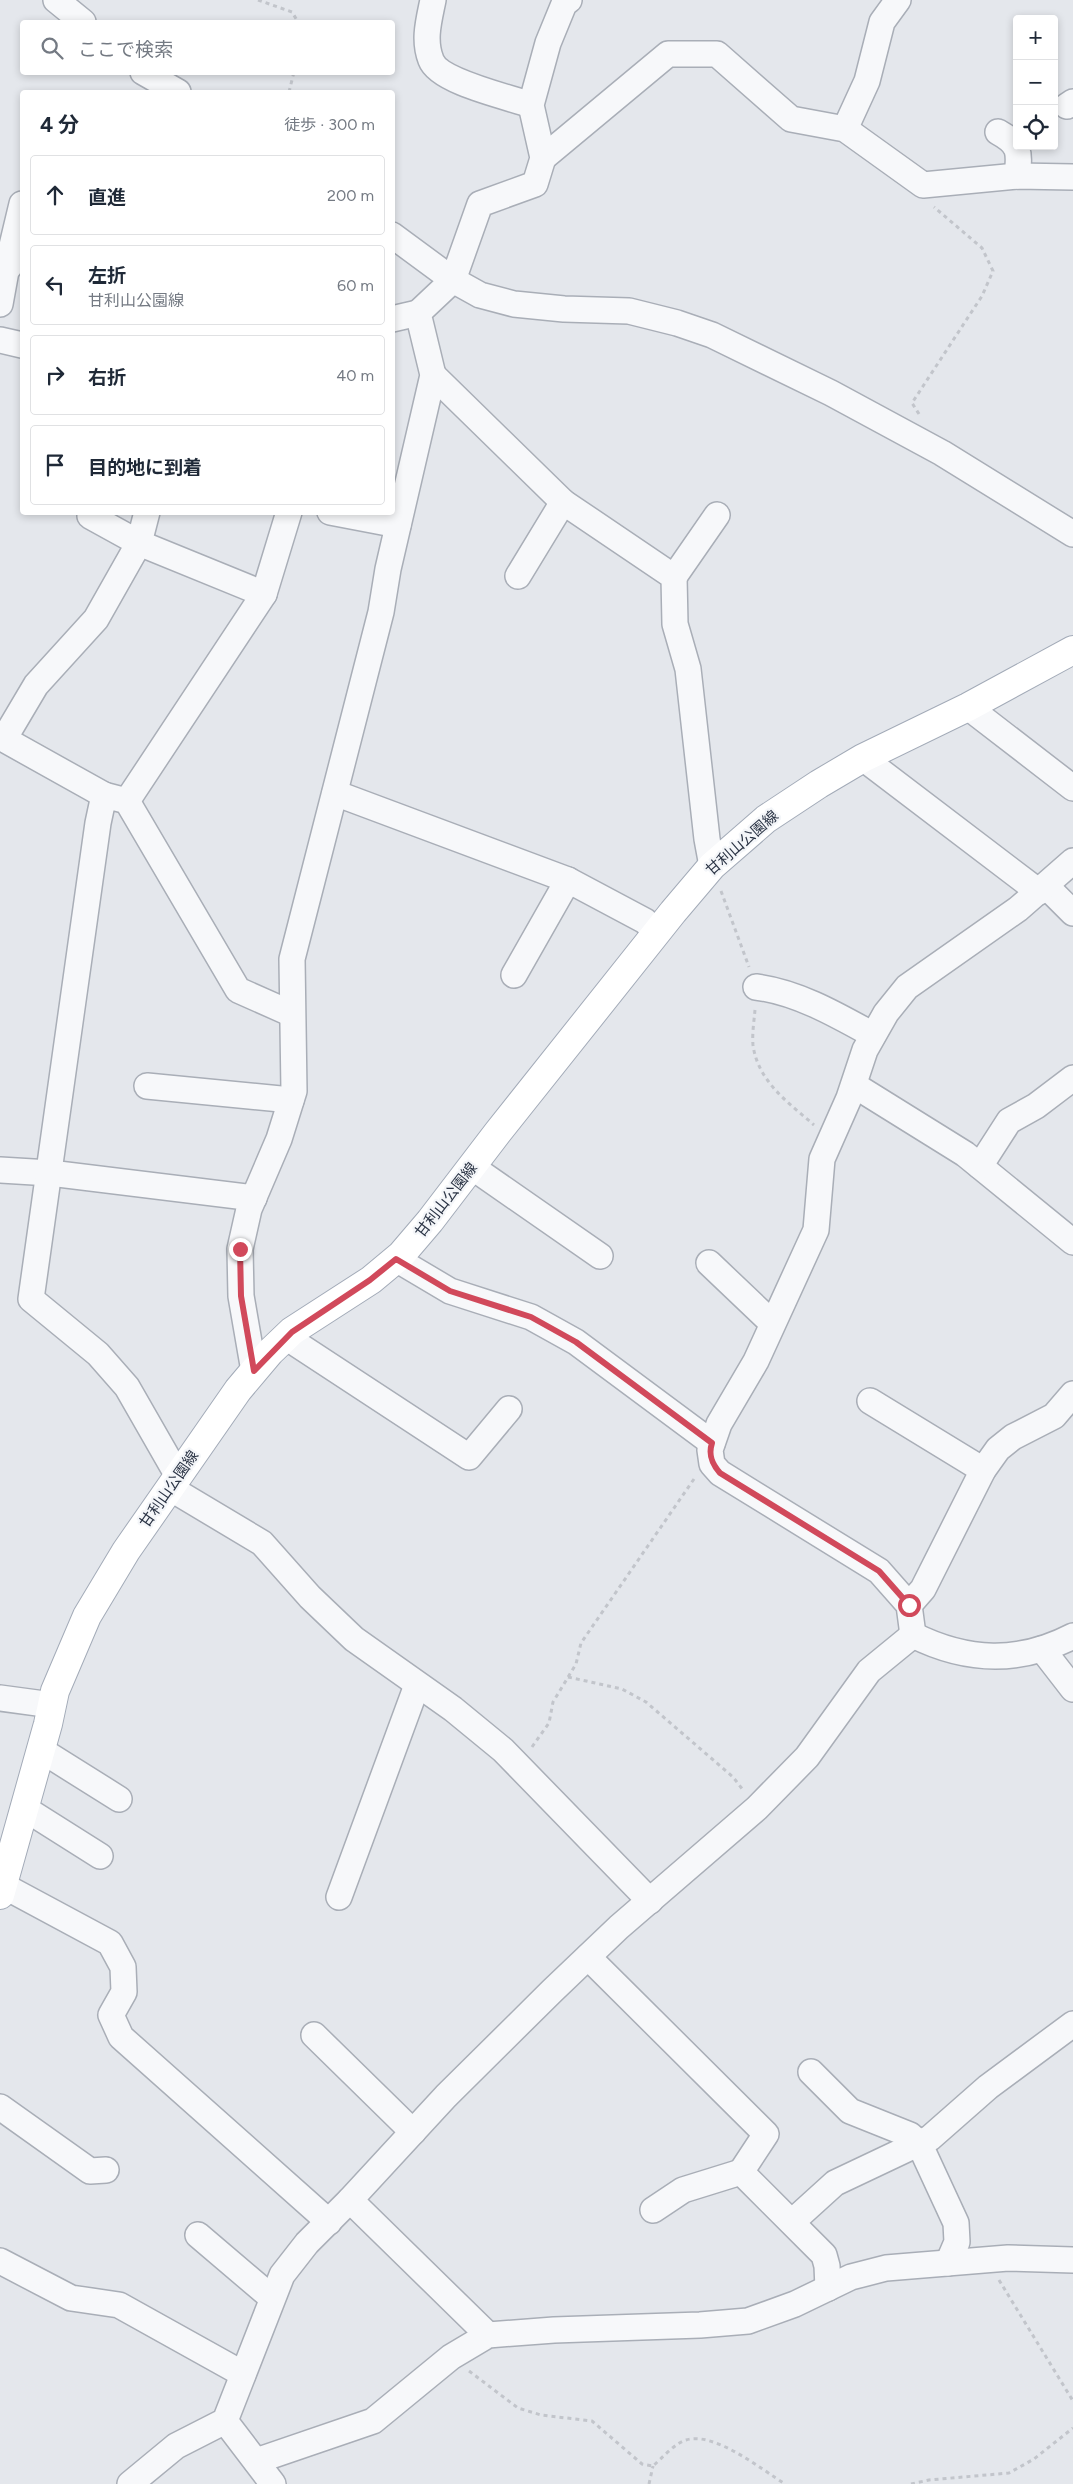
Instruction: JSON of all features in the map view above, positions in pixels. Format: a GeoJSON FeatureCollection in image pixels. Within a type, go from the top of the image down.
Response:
{"type":"FeatureCollection","features":[{"type":"Feature","properties":{"kind":"main road","name":"甘利山公園線"},"geometry":{"type":"LineString","coordinates":[[1,1890],[52,1705],[66,1664],[87,1616],[126,1550],[238,1390],[254,1371],[286,1338],[370,1280],[396,1259],[430,1222],[656,932],[712,866],[766,819],[863,758],[968,707],[1073,650]]}},
{"type":"Feature","properties":{"kind":"street"},"geometry":{"type":"LineString","coordinates":[[433,0],[426,36],[431,62],[448,77],[531,105]]}},
{"type":"Feature","properties":{"kind":"street"},"geometry":{"type":"LineString","coordinates":[[395,318],[418,313],[453,280],[480,204],[535,184],[543,158],[531,105],[548,44],[564,4],[569,0]]}},
{"type":"Feature","properties":{"kind":"street"},"geometry":{"type":"LineString","coordinates":[[845,129],[867,81],[882,22],[898,0]]}},
{"type":"Feature","properties":{"kind":"street"},"geometry":{"type":"LineString","coordinates":[[543,158],[668,54],[717,54],[791,118],[845,129],[922,185],[1017,176],[1073,177]]}},
{"type":"Feature","properties":{"kind":"street"},"geometry":{"type":"LineString","coordinates":[[142,80],[172,90]]}},
{"type":"Feature","properties":{"kind":"street"},"geometry":{"type":"LineString","coordinates":[[998,132],[1012,140],[1018,149],[1017,176]]}},
{"type":"Feature","properties":{"kind":"street"},"geometry":{"type":"LineString","coordinates":[[0,299],[14,264],[20,219]]}},
{"type":"Feature","properties":{"kind":"street"},"geometry":{"type":"LineString","coordinates":[[395,236],[453,280],[480,294],[514,304],[564,310],[629,311],[678,323],[712,335],[831,393],[934,449],[1073,534]]}},
{"type":"Feature","properties":{"kind":"street"},"geometry":{"type":"LineString","coordinates":[[254,1371],[241,1296],[240,1249],[249,1209],[279,1139],[294,1091],[292,959],[381,612],[398,525],[433,374],[418,313]]}},
{"type":"Feature","properties":{"kind":"street"},"geometry":{"type":"LineString","coordinates":[[0,340],[20,345]]}},
{"type":"Feature","properties":{"kind":"street"},"geometry":{"type":"LineString","coordinates":[[433,374],[563,502],[674,578]]}},
{"type":"Feature","properties":{"kind":"street"},"geometry":{"type":"LineString","coordinates":[[518,576],[563,502]]}},
{"type":"Feature","properties":{"kind":"street"},"geometry":{"type":"LineString","coordinates":[[90,515],[139,543],[264,594]]}},
{"type":"Feature","properties":{"kind":"street"},"geometry":{"type":"LineString","coordinates":[[146,515],[139,543],[96,619],[36,684],[2,738],[116,798],[238,990],[292,1014]]}},
{"type":"Feature","properties":{"kind":"street"},"geometry":{"type":"LineString","coordinates":[[288,515],[264,594],[98,823],[31,1298],[98,1354],[127,1387],[174,1482],[262,1543],[310,1597],[354,1639],[453,1708],[519,1766],[650,1901]]}},
{"type":"Feature","properties":{"kind":"street"},"geometry":{"type":"LineString","coordinates":[[346,515],[398,525]]}},
{"type":"Feature","properties":{"kind":"street"},"geometry":{"type":"LineString","coordinates":[[712,866],[706,838],[688,669],[675,624],[674,578],[717,515]]}},
{"type":"Feature","properties":{"kind":"street"},"geometry":{"type":"LineString","coordinates":[[968,707],[1073,788]]}},
{"type":"Feature","properties":{"kind":"street"},"geometry":{"type":"LineString","coordinates":[[863,758],[1073,913]]}},
{"type":"Feature","properties":{"kind":"street"},"geometry":{"type":"LineString","coordinates":[[335,793],[568,880],[645,922],[656,932]]}},
{"type":"Feature","properties":{"kind":"street"},"geometry":{"type":"LineString","coordinates":[[712,1454],[719,1424],[756,1361],[816,1230],[822,1158],[854,1085],[865,1050],[886,1013],[907,987],[1018,909],[1073,861]]}},
{"type":"Feature","properties":{"kind":"street"},"geometry":{"type":"LineString","coordinates":[[514,975],[568,880]]}},
{"type":"Feature","properties":{"kind":"street"},"geometry":{"type":"LineString","coordinates":[[756,987],[776,989],[837,1015],[873,1035]]}},
{"type":"Feature","properties":{"kind":"street"},"geometry":{"type":"LineString","coordinates":[[980,1166],[1009,1121],[1036,1106],[1073,1078]]}},
{"type":"Feature","properties":{"kind":"street"},"geometry":{"type":"LineString","coordinates":[[854,1085],[965,1154],[1073,1242]]}},
{"type":"Feature","properties":{"kind":"street"},"geometry":{"type":"LineString","coordinates":[[147,1086],[291,1100]]}},
{"type":"Feature","properties":{"kind":"street"},"geometry":{"type":"LineString","coordinates":[[472,1167],[600,1256]]}},
{"type":"Feature","properties":{"kind":"street"},"geometry":{"type":"LineString","coordinates":[[0,1170],[50,1173],[254,1198]]}},
{"type":"Feature","properties":{"kind":"street"},"geometry":{"type":"LineString","coordinates":[[396,1259],[450,1291],[531,1317],[576,1342],[712,1454],[720,1473],[879,1571],[909,1605],[913,1636]]}},
{"type":"Feature","properties":{"kind":"street"},"geometry":{"type":"LineString","coordinates":[[709,1263],[772,1323]]}},
{"type":"Feature","properties":{"kind":"street"},"geometry":{"type":"LineString","coordinates":[[286,1338],[469,1457],[508,1409]]}},
{"type":"Feature","properties":{"kind":"street"},"geometry":{"type":"LineString","coordinates":[[909,1605],[923,1589],[983,1470],[998,1449],[1013,1437],[1054,1416],[1073,1394]]}},
{"type":"Feature","properties":{"kind":"street"},"geometry":{"type":"LineString","coordinates":[[870,1401],[983,1470]]}},
{"type":"Feature","properties":{"kind":"street"},"geometry":{"type":"LineString","coordinates":[[913,1636],[937,1647],[988,1658],[1024,1655],[1073,1636]]}},
{"type":"Feature","properties":{"kind":"street"},"geometry":{"type":"LineString","coordinates":[[130,2484],[176,2446],[225,2421],[282,2274],[307,2243],[350,2200],[446,2096],[588,1957],[758,1808],[807,1756],[869,1671],[913,1636]]}},
{"type":"Feature","properties":{"kind":"street"},"geometry":{"type":"LineString","coordinates":[[1042,1649],[1073,1689]]}},
{"type":"Feature","properties":{"kind":"street"},"geometry":{"type":"LineString","coordinates":[[339,1898],[418,1685]]}},
{"type":"Feature","properties":{"kind":"street"},"geometry":{"type":"LineString","coordinates":[[0,1698],[52,1705]]}},
{"type":"Feature","properties":{"kind":"street"},"geometry":{"type":"LineString","coordinates":[[41,1750],[119,1799]]}},
{"type":"Feature","properties":{"kind":"street"},"geometry":{"type":"LineString","coordinates":[[24,1808],[100,1856]]}},
{"type":"Feature","properties":{"kind":"street"},"geometry":{"type":"LineString","coordinates":[[1,1890],[110,1943],[123,1967],[124,1992],[111,2015],[121,2037],[329,2222]]}},
{"type":"Feature","properties":{"kind":"street"},"geometry":{"type":"LineString","coordinates":[[588,1957],[766,2134],[741,2172],[683,2190],[653,2210]]}},
{"type":"Feature","properties":{"kind":"street"},"geometry":{"type":"LineString","coordinates":[[792,2222],[835,2183],[930,2138],[988,2087],[1073,2024]]}},
{"type":"Feature","properties":{"kind":"street"},"geometry":{"type":"LineString","coordinates":[[314,2035],[413,2132]]}},
{"type":"Feature","properties":{"kind":"street"},"geometry":{"type":"LineString","coordinates":[[811,2072],[850,2111],[910,2135],[919,2143],[956,2223],[957,2242],[948,2263]]}},
{"type":"Feature","properties":{"kind":"street"},"geometry":{"type":"LineString","coordinates":[[0,2107],[90,2171],[106,2170]]}},
{"type":"Feature","properties":{"kind":"street"},"geometry":{"type":"LineString","coordinates":[[741,2172],[824,2255],[827,2266],[828,2288]]}},
{"type":"Feature","properties":{"kind":"street"},"geometry":{"type":"LineString","coordinates":[[350,2200],[488,2335]]}},
{"type":"Feature","properties":{"kind":"street"},"geometry":{"type":"LineString","coordinates":[[198,2235],[272,2298]]}},
{"type":"Feature","properties":{"kind":"street"},"geometry":{"type":"LineString","coordinates":[[256,2461],[373,2421],[451,2357],[488,2335],[748,2321],[795,2304],[851,2276],[886,2268],[992,2260],[1073,2260]]}},
{"type":"Feature","properties":{"kind":"street"},"geometry":{"type":"LineString","coordinates":[[0,2261],[71,2298],[119,2304],[243,2374]]}},
{"type":"Feature","properties":{"kind":"street"},"geometry":{"type":"LineString","coordinates":[[225,2421],[274,2484]]}},
{"type":"Feature","properties":{"kind":"path"},"geometry":{"type":"LineString","coordinates":[[258,0],[292,12],[297,20]]}},
{"type":"Feature","properties":{"kind":"path"},"geometry":{"type":"LineString","coordinates":[[290,90],[293,75]]}},
{"type":"Feature","properties":{"kind":"path"},"geometry":{"type":"LineString","coordinates":[[919,415],[912,403],[982,296],[993,271],[982,248],[932,204],[922,185]]}},
{"type":"Feature","properties":{"kind":"path"},"geometry":{"type":"LineString","coordinates":[[519,1766],[550,1723],[553,1702],[576,1664],[581,1643],[712,1454]]}},
{"type":"Feature","properties":{"kind":"path"},"geometry":{"type":"LineString","coordinates":[[568,1677],[622,1688],[646,1702],[733,1777],[758,1808]]}},
{"type":"Feature","properties":{"kind":"path"},"geometry":{"type":"LineString","coordinates":[[992,2260],[1000,2283],[1073,2401]]}},
{"type":"Feature","properties":{"kind":"path"},"geometry":{"type":"LineString","coordinates":[[451,2357],[518,2408],[542,2415],[592,2421],[642,2464],[653,2466]]}},
{"type":"Feature","properties":{"kind":"path"},"geometry":{"type":"LineString","coordinates":[[911,2484],[929,2480],[1009,2473],[1034,2459],[1073,2428]]}},
{"type":"Feature","properties":{"kind":"path"},"geometry":{"type":"LineString","coordinates":[[649,2484],[653,2466],[684,2440],[699,2438],[717,2442],[785,2484]]}},
{"type":"Feature","properties":{"kind":"route"},"geometry":{"type":"LineString","coordinates":[[240,1249],[241,1296],[254,1371],[270,1352],[292,1332],[370,1280],[396,1259],[450,1291],[531,1317],[576,1342],[712,1443],[710,1450],[712,1464],[720,1473],[879,1571],[909,1605]]}}]}
